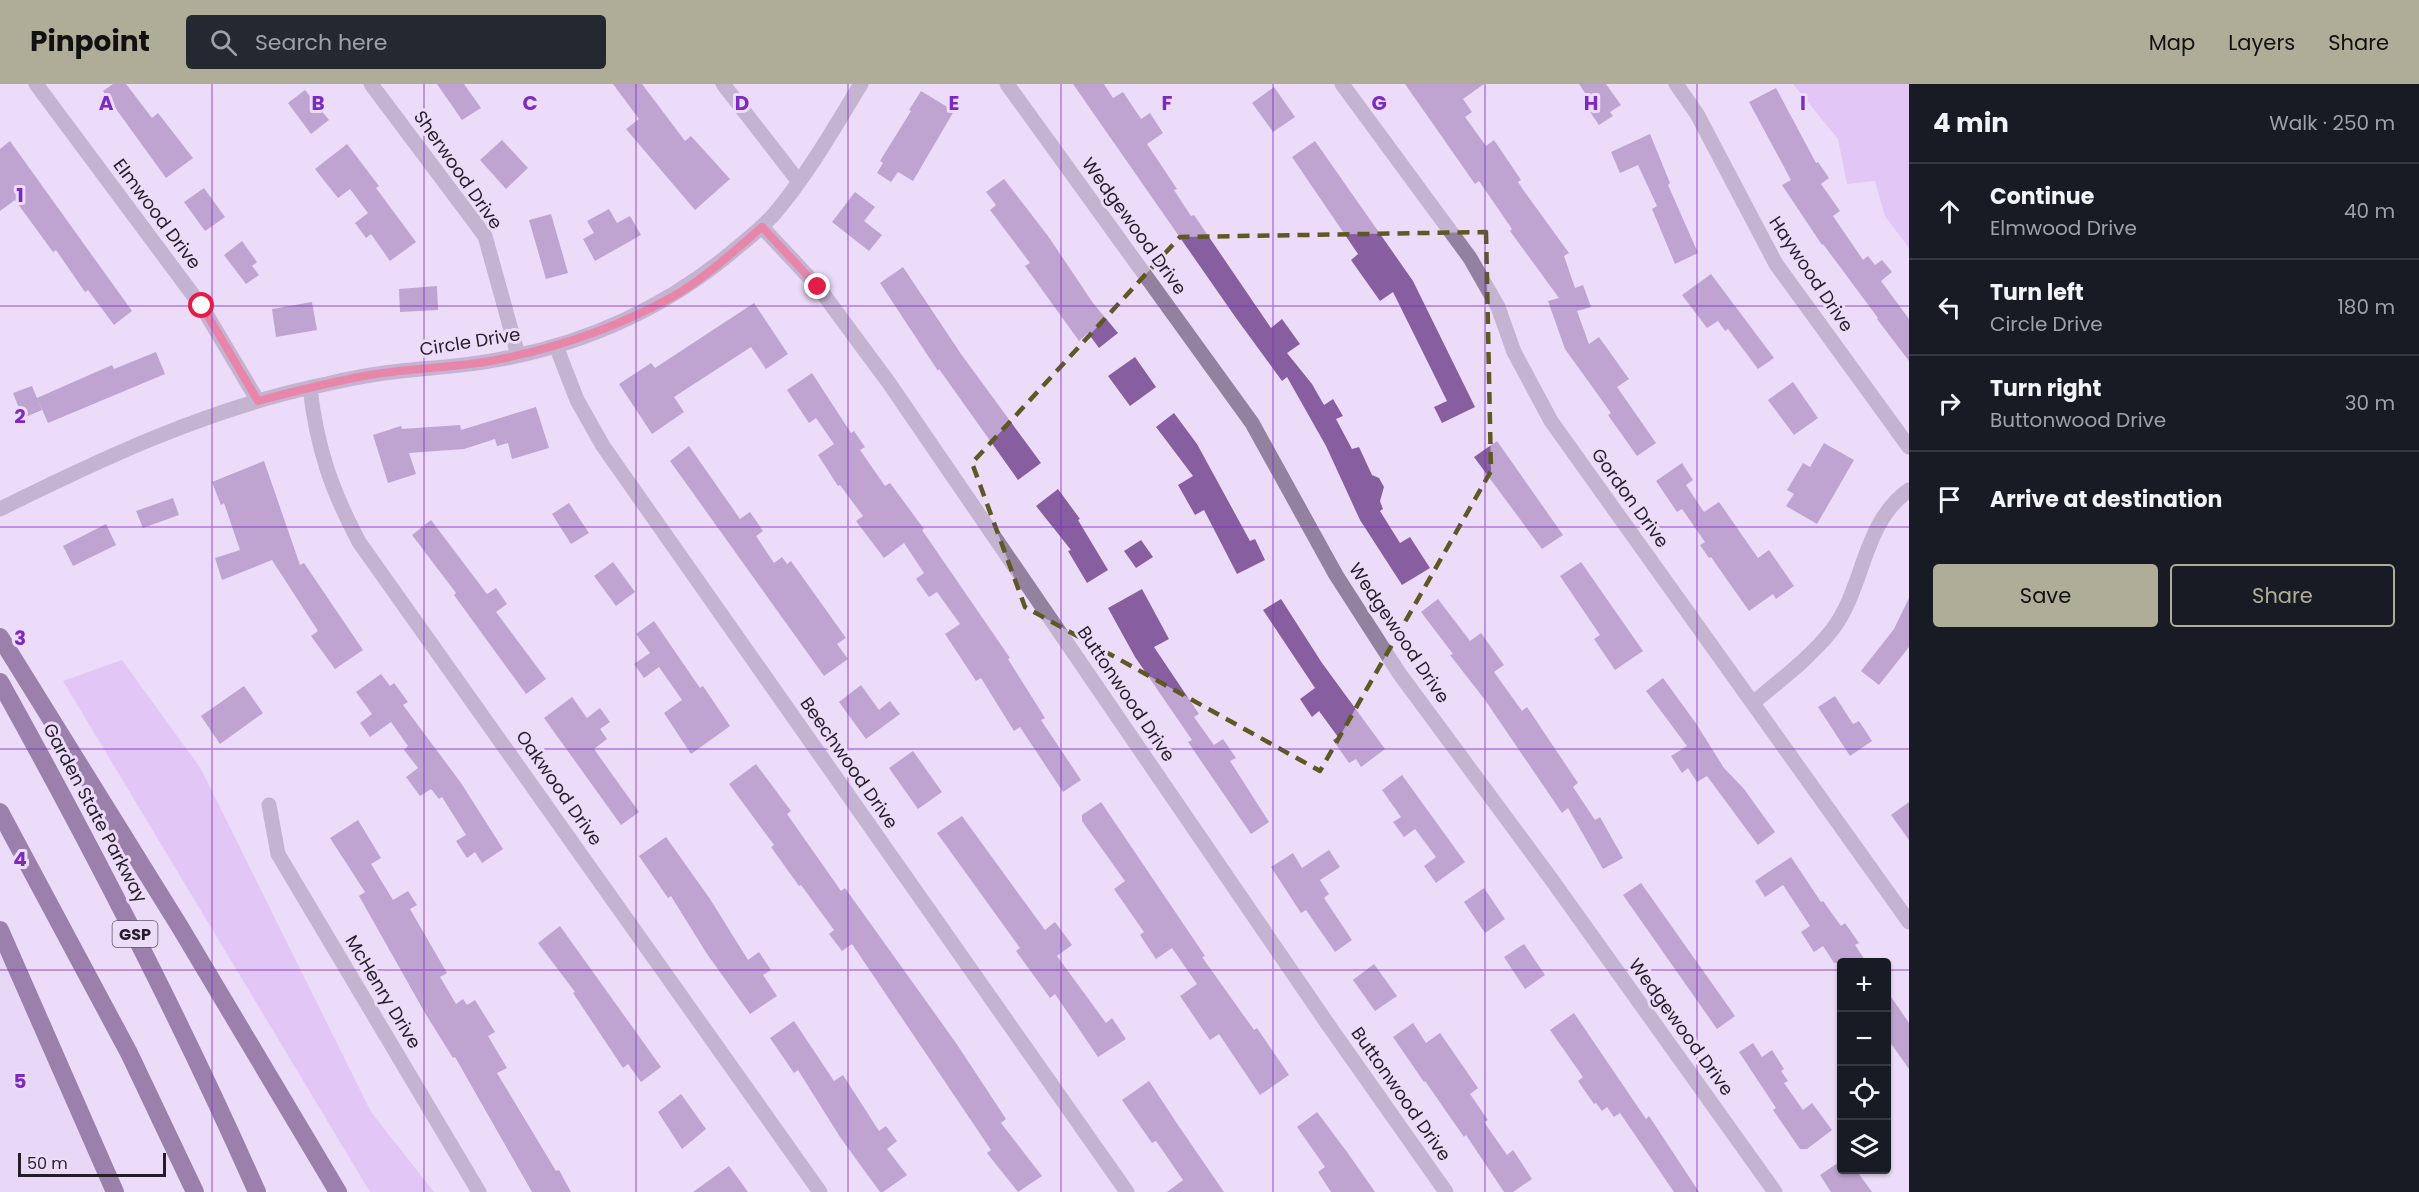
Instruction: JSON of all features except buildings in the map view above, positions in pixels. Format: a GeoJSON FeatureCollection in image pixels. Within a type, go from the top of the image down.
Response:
{"type":"FeatureCollection","features":[{"type":"Feature","properties":{"kind":"highway"},"geometry":{"type":"LineString","coordinates":[[0,637],[135,853],[338,1192]]}},
{"type":"Feature","properties":{"kind":"highway","name":"Garden State Parkway"},"geometry":{"type":"LineString","coordinates":[[0,682],[141,944],[257,1192]]}},
{"type":"Feature","properties":{"kind":"highway"},"geometry":{"type":"LineString","coordinates":[[0,812],[129,1053],[195,1192]]}},
{"type":"Feature","properties":{"kind":"highway"},"geometry":{"type":"LineString","coordinates":[[0,930],[115,1192]]}},
{"type":"Feature","properties":{"kind":"street","name":"Elmwood Drive"},"geometry":{"type":"LineString","coordinates":[[36,84],[202,306],[258,401]]}},
{"type":"Feature","properties":{"kind":"street","name":"Sherwood Drive"},"geometry":{"type":"LineString","coordinates":[[371,84],[485,236],[518,355]]}},
{"type":"Feature","properties":{"kind":"street"},"geometry":{"type":"LineString","coordinates":[[723,84],[799,182]]}},
{"type":"Feature","properties":{"kind":"street","name":"Circle Drive"},"geometry":{"type":"LineString","coordinates":[[0,509],[113,455],[258,401],[310,387],[371,375],[495,360],[518,355],[556,346],[634,316],[673,296],[708,273],[762,227],[799,182],[861,84]]}},
{"type":"Feature","properties":{"kind":"street","name":"Wedgewood Drive"},"geometry":{"type":"LineString","coordinates":[[1007,84],[1252,423],[1336,575],[1399,673],[1549,876],[1775,1192]]}},
{"type":"Feature","properties":{"kind":"street","name":"Gordon Drive"},"geometry":{"type":"LineString","coordinates":[[1342,84],[1470,258],[1498,307],[1514,352],[1551,421],[1909,921]]}},
{"type":"Feature","properties":{"kind":"street","name":"Haywood Drive"},"geometry":{"type":"LineString","coordinates":[[1676,84],[1697,114],[1776,264],[1909,447]]}},
{"type":"Feature","properties":{"kind":"street","name":"Buttonwood Drive"},"geometry":{"type":"LineString","coordinates":[[762,227],[818,287],[889,383],[1321,1014],[1446,1192]]}},
{"type":"Feature","properties":{"kind":"street","name":"Beechwood Drive"},"geometry":{"type":"LineString","coordinates":[[556,346],[578,400],[603,446],[1127,1192]]}},
{"type":"Feature","properties":{"kind":"street","name":"Oakwood Drive"},"geometry":{"type":"LineString","coordinates":[[310,387],[315,426],[323,461],[340,505],[359,542],[820,1192]]}},
{"type":"Feature","properties":{"kind":"street"},"geometry":{"type":"LineString","coordinates":[[1753,703],[1832,630],[1853,594],[1866,551],[1879,522],[1900,496],[1909,490]]}},
{"type":"Feature","properties":{"kind":"street","name":"McHenry Drive"},"geometry":{"type":"LineString","coordinates":[[269,805],[278,854],[479,1192]]}},
{"type":"Feature","properties":{"kind":"highlighted area"},"geometry":{"type":"Polygon","coordinates":[[[1486,232],[1491,471],[1320,771],[1025,607],[972,463],[1180,237],[1486,232]]]}},
{"type":"Feature","properties":{"kind":"shaded area"},"geometry":{"type":"Polygon","coordinates":[[[1793,84],[1909,84],[1909,248],[1885,216],[1875,181],[1847,184],[1838,139],[1793,84]]]}},
{"type":"Feature","properties":{"kind":"shaded area"},"geometry":{"type":"Polygon","coordinates":[[[122,660],[201,769],[371,1112],[434,1192],[370,1192],[63,681],[122,660]]]}},
{"type":"Feature","properties":{"kind":"shaded area"},"geometry":{"type":"Polygon","coordinates":[[[0,930],[115,1192],[0,1192],[0,930]]]}},
{"type":"Feature","properties":{"kind":"route"},"geometry":{"type":"LineString","coordinates":[[202,306],[258,401],[310,387],[371,375],[495,360],[556,346],[634,316],[673,296],[708,273],[762,227],[818,287]]}}]}
